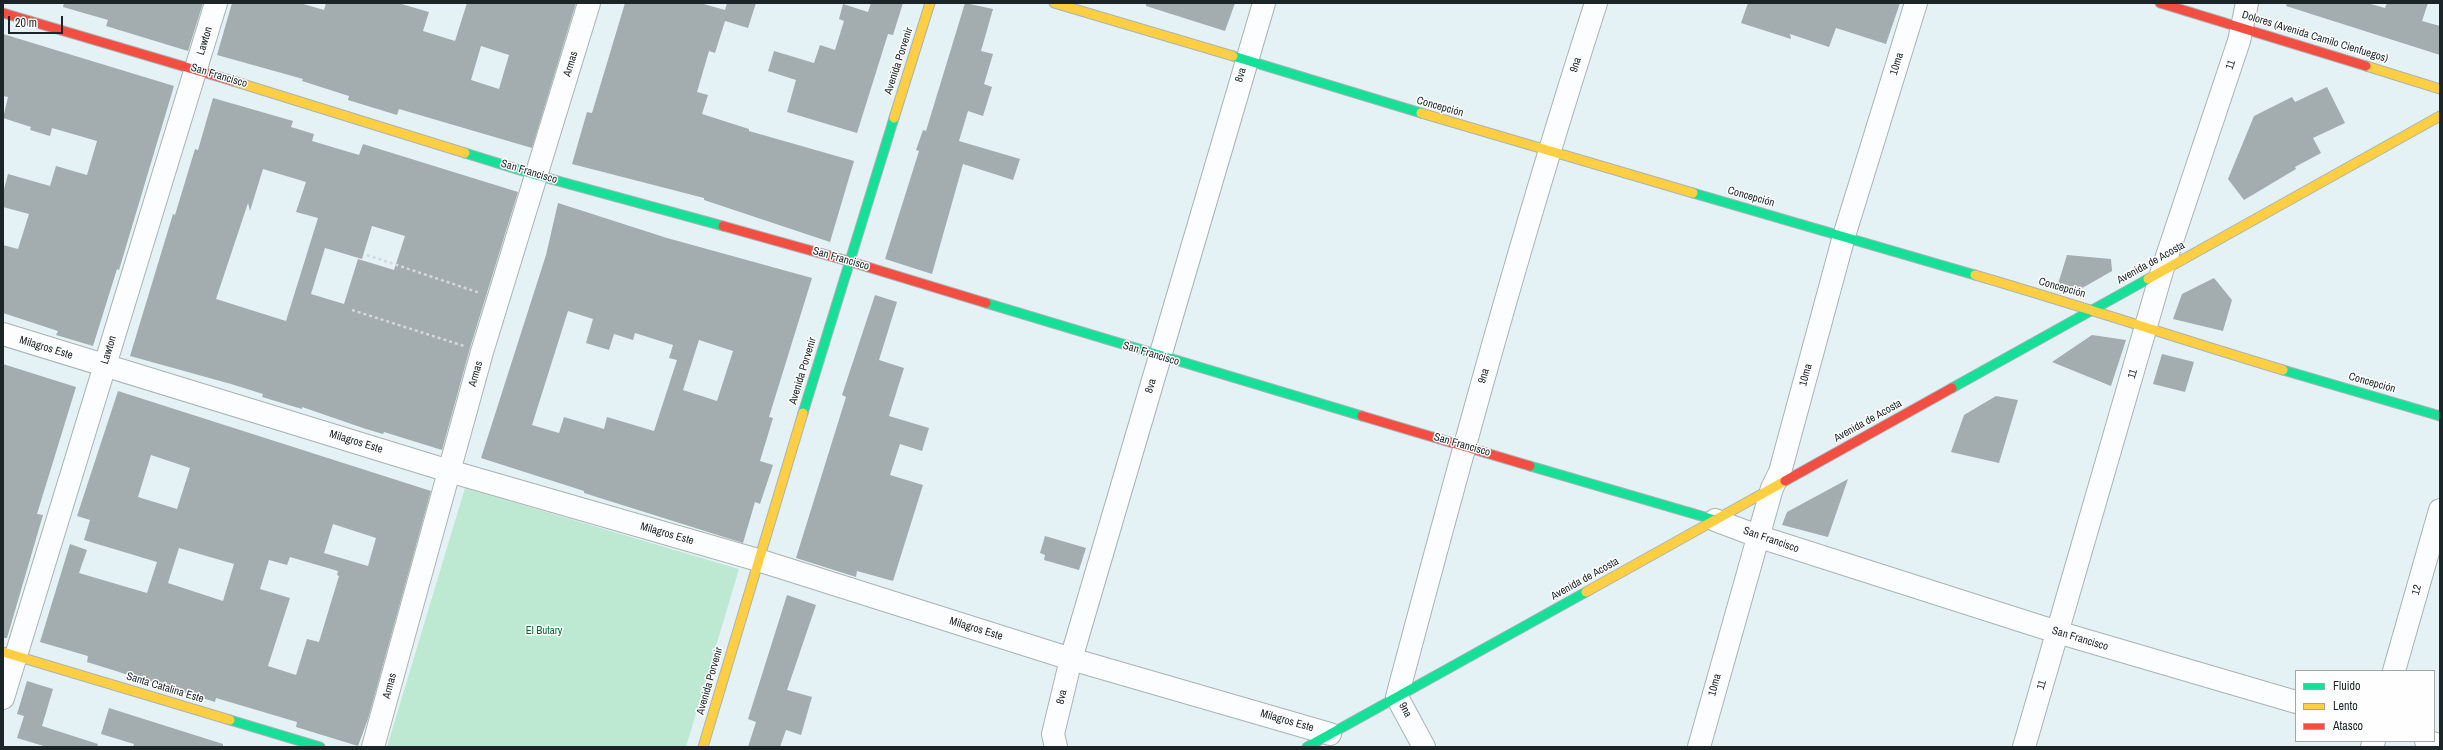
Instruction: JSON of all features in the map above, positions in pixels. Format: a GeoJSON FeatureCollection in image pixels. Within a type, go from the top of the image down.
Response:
{"type":"FeatureCollection","features":[{"type":"Feature","properties":{"kind":"street","name":"Lawton"},"geometry":{"type":"LineString","coordinates":[[3,698],[10,654],[104,366],[216,3]]}},
{"type":"Feature","properties":{"kind":"street","name":"Armas"},"geometry":{"type":"LineString","coordinates":[[373,747],[482,352],[589,3]]}},
{"type":"Feature","properties":{"kind":"street","name":"Avenida Porvenir"},"geometry":{"type":"LineString","coordinates":[[703,747],[848,261],[930,3]]}},
{"type":"Feature","properties":{"kind":"street","name":"Concepción"},"geometry":{"type":"LineString","coordinates":[[1054,3],[1245,62],[2092,309],[2146,329],[2440,416]]}},
{"type":"Feature","properties":{"kind":"street","name":"8va"},"geometry":{"type":"LineString","coordinates":[[1056,747],[1053,734],[1071,659],[1245,62],[1264,3]]}},
{"type":"Feature","properties":{"kind":"street","name":"9na"},"geometry":{"type":"LineString","coordinates":[[1424,747],[1398,697],[1464,446],[1548,151],[1596,3]]}},
{"type":"Feature","properties":{"kind":"street","name":"10ma"},"geometry":{"type":"LineString","coordinates":[[1698,747],[1726,645],[1760,538],[1772,488],[1780,472],[1844,236],[1916,3]]}},
{"type":"Feature","properties":{"kind":"street","name":"Dolores (Avenida Camilo Cienfuegos)"},"geometry":{"type":"LineString","coordinates":[[2160,3],[2440,89]]}},
{"type":"Feature","properties":{"kind":"street","name":"11"},"geometry":{"type":"LineString","coordinates":[[2024,747],[2162,271],[2242,27],[2247,3]]}},
{"type":"Feature","properties":{"kind":"street","name":"San Francisco"},"geometry":{"type":"LineString","coordinates":[[3,13],[196,69],[536,175],[848,261],[1160,357],[1715,520],[1760,538],[2058,632],[2295,702]]}},
{"type":"Feature","properties":{"kind":"street","name":"Avenida de Acosta"},"geometry":{"type":"LineString","coordinates":[[1307,747],[2440,116]]}},
{"type":"Feature","properties":{"kind":"street","name":"Milagros Este"},"geometry":{"type":"LineString","coordinates":[[3,334],[449,471],[758,560],[1071,659],[1330,734]]}},
{"type":"Feature","properties":{"kind":"street","name":"12"},"geometry":{"type":"LineString","coordinates":[[2394,670],[2440,510]]}},
{"type":"Feature","properties":{"kind":"street","name":"Santa Catalina Este"},"geometry":{"type":"LineString","coordinates":[[10,654],[320,747]]}},
{"type":"Feature","properties":{"kind":"street"},"geometry":{"type":"LineString","coordinates":[[2430,742],[2440,745]]}},
{"type":"Feature","properties":{"kind":"path"},"geometry":{"type":"LineString","coordinates":[[367,255],[498,299]]}},
{"type":"Feature","properties":{"kind":"path"},"geometry":{"type":"LineString","coordinates":[[352,310],[482,352]]}},
{"type":"Feature","properties":{"kind":"green space","name":"El Butary"},"geometry":{"type":"Polygon","coordinates":[[[465,488],[739,569],[686,747],[387,747],[465,488]]]}},
{"type":"Feature","properties":{"kind":"building"},"geometry":{"type":"Polygon","coordinates":[[[64,3],[203,3],[188,51],[106,26],[108,20],[63,7],[64,3]]]}},
{"type":"Feature","properties":{"kind":"building"},"geometry":{"type":"Polygon","coordinates":[[[232,3],[300,3],[324,10],[326,3],[398,3],[429,12],[423,31],[455,41],[467,3],[576,3],[532,148],[399,109],[397,115],[348,100],[349,96],[302,81],[303,79],[217,55],[232,3]],[[481,46],[471,80],[499,89],[509,55],[481,46]]]}},
{"type":"Feature","properties":{"kind":"building"},"geometry":{"type":"Polygon","coordinates":[[[625,3],[700,3],[725,10],[727,3],[756,3],[748,28],[725,21],[715,53],[709,51],[697,92],[708,95],[702,114],[749,129],[749,131],[854,161],[830,242],[704,200],[704,198],[572,164],[587,112],[592,113],[625,3]]]}},
{"type":"Feature","properties":{"kind":"building"},"geometry":{"type":"Polygon","coordinates":[[[871,3],[903,3],[893,35],[888,34],[857,133],[787,112],[796,80],[768,71],[774,51],[814,63],[820,45],[835,50],[844,21],[839,19],[843,4],[868,12],[871,3]]]}},
{"type":"Feature","properties":{"kind":"building"},"geometry":{"type":"Polygon","coordinates":[[[965,3],[993,9],[981,51],[993,54],[984,84],[992,87],[983,116],[968,111],[959,141],[1020,159],[1013,180],[963,164],[932,274],[885,259],[919,151],[916,150],[923,130],[926,131],[965,3]]]}},
{"type":"Feature","properties":{"kind":"building"},"geometry":{"type":"Polygon","coordinates":[[[1146,3],[1235,3],[1225,31],[1146,6],[1146,3]]]}},
{"type":"Feature","properties":{"kind":"building"},"geometry":{"type":"Polygon","coordinates":[[[1748,3],[1900,3],[1886,44],[1836,28],[1829,47],[1790,34],[1791,39],[1741,23],[1748,3]]]}},
{"type":"Feature","properties":{"kind":"building"},"geometry":{"type":"Polygon","coordinates":[[[2287,3],[2367,3],[2385,8],[2387,3],[2428,3],[2422,21],[2440,26],[2440,55],[2286,6],[2287,3]]]}},
{"type":"Feature","properties":{"kind":"building"},"geometry":{"type":"Polygon","coordinates":[[[3,34],[174,86],[119,270],[117,269],[93,346],[56,335],[58,331],[3,313],[3,245],[18,249],[29,214],[3,207],[3,193],[8,174],[50,186],[56,166],[87,175],[97,141],[52,128],[50,136],[30,130],[31,127],[3,118],[8,97],[3,96],[3,34]]]}},
{"type":"Feature","properties":{"kind":"building"},"geometry":{"type":"Polygon","coordinates":[[[2327,87],[2345,123],[2313,138],[2321,153],[2295,167],[2296,169],[2244,200],[2228,179],[2254,116],[2292,97],[2295,102],[2327,87]]]}},
{"type":"Feature","properties":{"kind":"building"},"geometry":{"type":"Polygon","coordinates":[[[213,98],[293,121],[291,127],[314,134],[312,141],[359,155],[363,144],[518,192],[470,348],[442,450],[384,432],[383,434],[366,429],[302,407],[302,409],[262,397],[263,394],[231,384],[130,356],[173,214],[175,215],[195,149],[198,150],[213,98]],[[263,169],[250,211],[248,203],[216,299],[286,321],[318,218],[296,212],[306,182],[263,169]],[[372,226],[362,259],[325,248],[311,294],[344,304],[358,259],[394,270],[405,236],[372,226]]]}},
{"type":"Feature","properties":{"kind":"building"},"geometry":{"type":"Polygon","coordinates":[[[558,203],[667,238],[812,278],[769,417],[773,418],[760,461],[773,465],[760,504],[755,502],[743,543],[584,493],[584,491],[481,458],[546,255],[558,203]],[[568,311],[532,425],[559,433],[564,417],[604,429],[607,417],[654,431],[677,360],[669,358],[673,345],[635,333],[633,340],[614,334],[609,350],[586,343],[593,319],[568,311]],[[699,340],[683,390],[717,401],[733,351],[699,340]]]}},
{"type":"Feature","properties":{"kind":"building"},"geometry":{"type":"Polygon","coordinates":[[[2067,255],[2111,259],[2112,271],[2077,291],[2072,290],[2058,284],[2067,255]]]}},
{"type":"Feature","properties":{"kind":"building"},"geometry":{"type":"Polygon","coordinates":[[[2214,278],[2232,300],[2223,331],[2173,319],[2182,294],[2214,278]]]}},
{"type":"Feature","properties":{"kind":"building"},"geometry":{"type":"Polygon","coordinates":[[[875,295],[897,302],[879,360],[904,368],[889,416],[929,428],[922,451],[900,444],[890,475],[923,485],[893,581],[857,571],[856,577],[796,558],[846,397],[842,395],[875,295]]]}},
{"type":"Feature","properties":{"kind":"building"},"geometry":{"type":"Polygon","coordinates":[[[2092,335],[2126,340],[2111,386],[2052,362],[2092,335]]]}},
{"type":"Feature","properties":{"kind":"building"},"geometry":{"type":"Polygon","coordinates":[[[2162,354],[2194,362],[2185,392],[2153,384],[2162,354]]]}},
{"type":"Feature","properties":{"kind":"building"},"geometry":{"type":"Polygon","coordinates":[[[3,364],[76,387],[37,514],[43,515],[7,638],[3,638],[3,364]]]}},
{"type":"Feature","properties":{"kind":"building"},"geometry":{"type":"Polygon","coordinates":[[[118,391],[431,491],[368,719],[358,746],[296,727],[297,722],[216,698],[215,702],[87,662],[88,656],[40,642],[70,544],[87,550],[79,573],[147,593],[157,562],[84,540],[90,520],[77,516],[118,391]],[[151,455],[138,497],[177,509],[190,468],[151,455]],[[333,524],[324,553],[368,566],[376,538],[333,524]],[[179,548],[168,583],[223,601],[234,564],[179,548]],[[290,557],[287,565],[269,560],[260,589],[290,598],[268,666],[296,675],[307,639],[319,642],[339,576],[337,575],[338,571],[290,557]]]}},
{"type":"Feature","properties":{"kind":"building"},"geometry":{"type":"Polygon","coordinates":[[[1996,396],[2018,400],[1999,463],[1951,452],[1964,415],[1996,396]]]}},
{"type":"Feature","properties":{"kind":"building"},"geometry":{"type":"Polygon","coordinates":[[[1848,479],[1828,537],[1782,525],[1787,512],[1848,479]]]}},
{"type":"Feature","properties":{"kind":"building"},"geometry":{"type":"Polygon","coordinates":[[[1045,536],[1086,548],[1079,570],[1044,560],[1045,555],[1040,553],[1045,536]]]}},
{"type":"Feature","properties":{"kind":"building"},"geometry":{"type":"Polygon","coordinates":[[[787,595],[816,605],[787,690],[812,697],[801,735],[786,730],[780,747],[748,747],[756,722],[748,719],[787,595]]]}},
{"type":"Feature","properties":{"kind":"building"},"geometry":{"type":"Polygon","coordinates":[[[27,681],[53,689],[42,726],[98,744],[97,747],[47,747],[17,738],[24,716],[17,714],[27,681]]]}},
{"type":"Feature","properties":{"kind":"building"},"geometry":{"type":"Polygon","coordinates":[[[109,708],[223,744],[223,747],[133,747],[134,744],[101,734],[109,708]]]}},
{"type":"Feature","properties":{"kind":"traffic: fast"},"geometry":{"type":"LineString","coordinates":[[1233,56],[1421,113]]}},
{"type":"Feature","properties":{"kind":"traffic: fast"},"geometry":{"type":"LineString","coordinates":[[803,413],[894,118]]}},
{"type":"Feature","properties":{"kind":"traffic: fast"},"geometry":{"type":"LineString","coordinates":[[465,153],[536,175],[723,226]]}},
{"type":"Feature","properties":{"kind":"traffic: fast"},"geometry":{"type":"LineString","coordinates":[[1693,193],[1975,275]]}},
{"type":"Feature","properties":{"kind":"traffic: fast"},"geometry":{"type":"LineString","coordinates":[[1952,388],[2148,279]]}},
{"type":"Feature","properties":{"kind":"traffic: fast"},"geometry":{"type":"LineString","coordinates":[[986,303],[1362,416]]}},
{"type":"Feature","properties":{"kind":"traffic: fast"},"geometry":{"type":"LineString","coordinates":[[2283,370],[2440,416]]}},
{"type":"Feature","properties":{"kind":"traffic: fast"},"geometry":{"type":"LineString","coordinates":[[1530,466],[1715,520]]}},
{"type":"Feature","properties":{"kind":"traffic: fast"},"geometry":{"type":"LineString","coordinates":[[1307,747],[1586,592]]}},
{"type":"Feature","properties":{"kind":"traffic: fast"},"geometry":{"type":"LineString","coordinates":[[230,720],[320,747]]}},
{"type":"Feature","properties":{"kind":"traffic: slow"},"geometry":{"type":"LineString","coordinates":[[894,118],[930,3]]}},
{"type":"Feature","properties":{"kind":"traffic: slow"},"geometry":{"type":"LineString","coordinates":[[1054,3],[1233,56]]}},
{"type":"Feature","properties":{"kind":"traffic: slow"},"geometry":{"type":"LineString","coordinates":[[2366,66],[2440,89]]}},
{"type":"Feature","properties":{"kind":"traffic: slow"},"geometry":{"type":"LineString","coordinates":[[233,81],[465,153]]}},
{"type":"Feature","properties":{"kind":"traffic: slow"},"geometry":{"type":"LineString","coordinates":[[1421,113],[1693,193]]}},
{"type":"Feature","properties":{"kind":"traffic: slow"},"geometry":{"type":"LineString","coordinates":[[2148,279],[2440,116]]}},
{"type":"Feature","properties":{"kind":"traffic: slow"},"geometry":{"type":"LineString","coordinates":[[1975,275],[2283,370]]}},
{"type":"Feature","properties":{"kind":"traffic: slow"},"geometry":{"type":"LineString","coordinates":[[703,747],[803,413]]}},
{"type":"Feature","properties":{"kind":"traffic: slow"},"geometry":{"type":"LineString","coordinates":[[1586,592],[1785,481]]}},
{"type":"Feature","properties":{"kind":"traffic: slow"},"geometry":{"type":"LineString","coordinates":[[3,652],[230,720]]}},
{"type":"Feature","properties":{"kind":"traffic: jam"},"geometry":{"type":"LineString","coordinates":[[2160,3],[2366,66]]}},
{"type":"Feature","properties":{"kind":"traffic: jam"},"geometry":{"type":"LineString","coordinates":[[3,13],[233,81]]}},
{"type":"Feature","properties":{"kind":"traffic: jam"},"geometry":{"type":"LineString","coordinates":[[723,226],[848,261],[986,303]]}},
{"type":"Feature","properties":{"kind":"traffic: jam"},"geometry":{"type":"LineString","coordinates":[[1785,481],[1952,388]]}},
{"type":"Feature","properties":{"kind":"traffic: jam"},"geometry":{"type":"LineString","coordinates":[[1362,416],[1530,466]]}}]}
